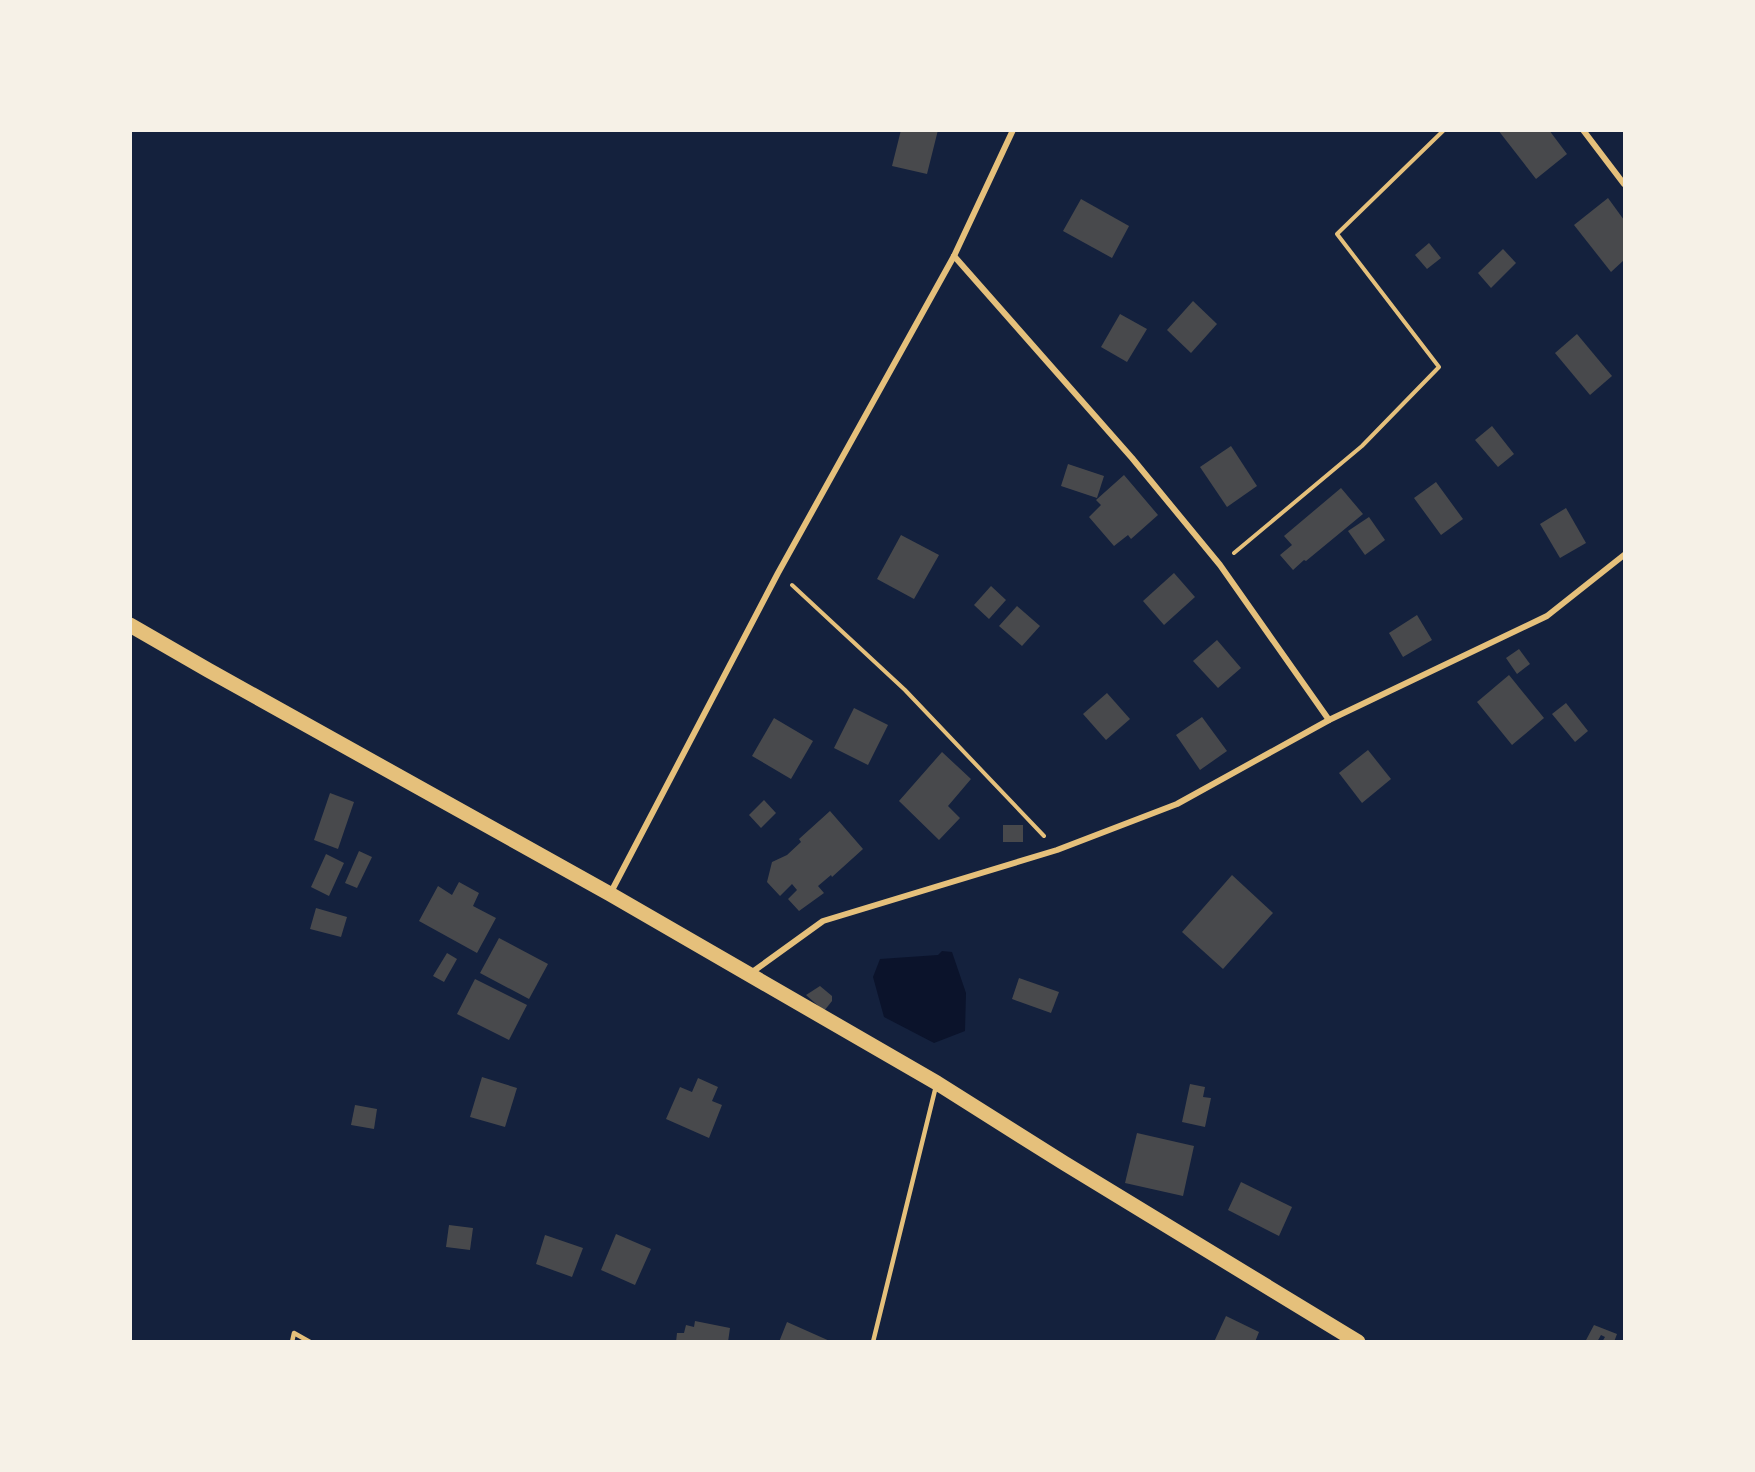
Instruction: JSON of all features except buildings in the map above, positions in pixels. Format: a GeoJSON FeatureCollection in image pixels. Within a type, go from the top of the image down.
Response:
{"type":"FeatureCollection","features":[{"type":"Feature","properties":{"kind":"main road"},"geometry":{"type":"LineString","coordinates":[[130,625],[610,894],[937,1083],[1358,1341]]}},
{"type":"Feature","properties":{"kind":"street"},"geometry":{"type":"LineString","coordinates":[[610,894],[778,573],[954,256],[1013,130]]}},
{"type":"Feature","properties":{"kind":"street"},"geometry":{"type":"LineString","coordinates":[[1583,130],[1624,184]]}},
{"type":"Feature","properties":{"kind":"street"},"geometry":{"type":"LineString","coordinates":[[954,256],[1132,458],[1220,565],[1329,720]]}},
{"type":"Feature","properties":{"kind":"street"},"geometry":{"type":"LineString","coordinates":[[748,975],[823,921],[1057,850],[1177,804],[1329,720],[1547,616],[1624,555]]}},
{"type":"Feature","properties":{"kind":"lane"},"geometry":{"type":"LineString","coordinates":[[873,1341],[937,1083]]}},
{"type":"Feature","properties":{"kind":"lane"},"geometry":{"type":"LineString","coordinates":[[292,1341],[294,1333],[310,1341]]}},
{"type":"Feature","properties":{"kind":"path"},"geometry":{"type":"LineString","coordinates":[[1220,565],[1362,446],[1439,367],[1337,234],[1444,130]]}},
{"type":"Feature","properties":{"kind":"path"},"geometry":{"type":"LineString","coordinates":[[778,573],[905,690],[1057,850]]}},
{"type":"Feature","properties":{"kind":"water"},"geometry":{"type":"Polygon","coordinates":[[[942,951],[952,952],[966,993],[965,1031],[934,1043],[884,1017],[873,977],[880,959],[938,955],[942,951]]]}}]}
